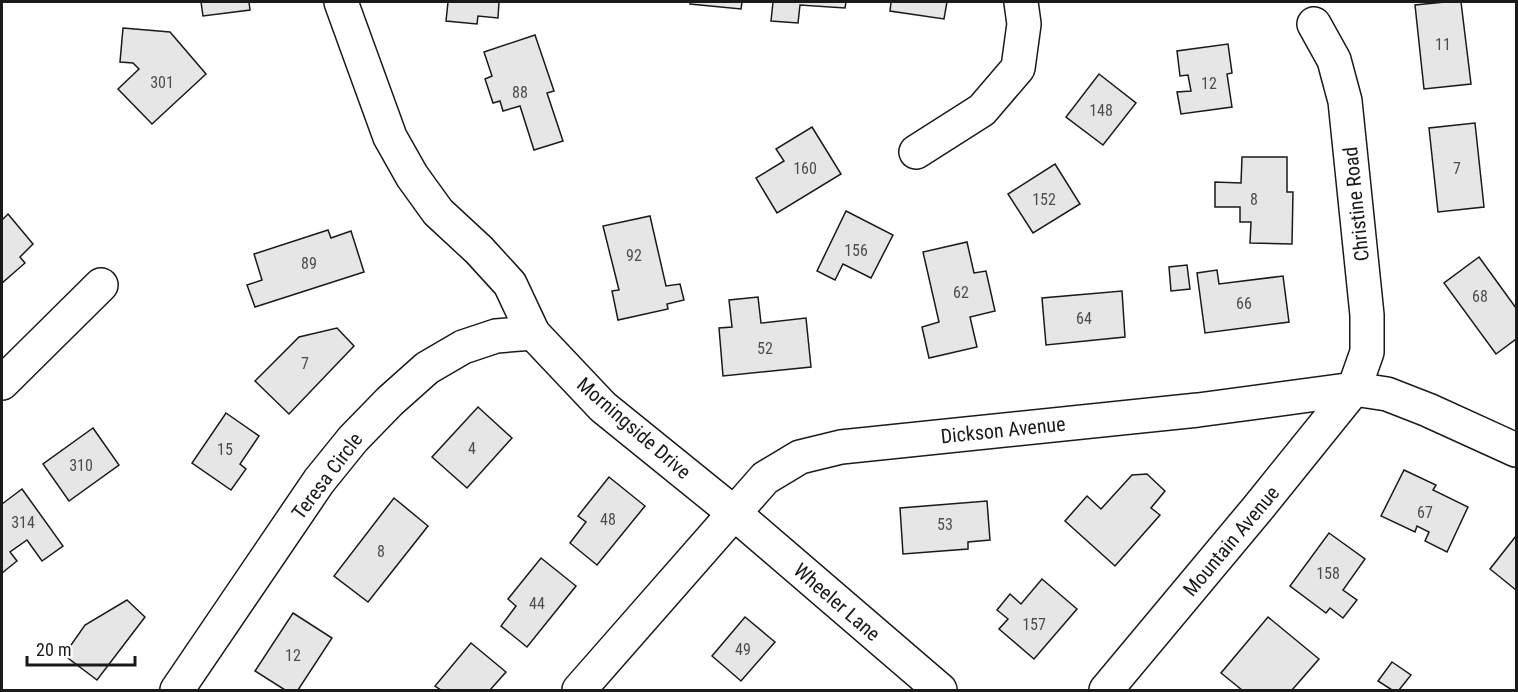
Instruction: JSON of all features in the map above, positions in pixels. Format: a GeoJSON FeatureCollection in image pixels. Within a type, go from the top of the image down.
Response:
{"type":"FeatureCollection","features":[{"type":"Feature","properties":{"kind":"street","name":"Morningside Drive"},"geometry":{"type":"LineString","coordinates":[[341,2],[390,137],[412,176],[438,212],[479,250],[510,284],[533,333],[603,407],[734,513]]}},
{"type":"Feature","properties":{"kind":"street"},"geometry":{"type":"LineString","coordinates":[[357,47],[364,2]]}},
{"type":"Feature","properties":{"kind":"street"},"geometry":{"type":"LineString","coordinates":[[916,152],[982,110],[1018,68],[1024,24],[1021,2]]}},
{"type":"Feature","properties":{"kind":"street","name":"Christine Road"},"geometry":{"type":"LineString","coordinates":[[1314,24],[1334,60],[1345,101],[1367,315],[1367,352],[1354,389]]}},
{"type":"Feature","properties":{"kind":"street"},"geometry":{"type":"LineString","coordinates":[[2,383],[101,285]]}},
{"type":"Feature","properties":{"kind":"street","name":"Teresa Circle"},"geometry":{"type":"LineString","coordinates":[[177,690],[320,481],[353,439],[390,400],[428,368],[463,347],[496,336],[533,333]]}},
{"type":"Feature","properties":{"kind":"street","name":"Dickson Avenue"},"geometry":{"type":"LineString","coordinates":[[579,690],[765,478],[800,457],[841,447],[1198,410],[1354,389],[1387,394],[1516,450]]}},
{"type":"Feature","properties":{"kind":"street","name":"Mountain Avenue"},"geometry":{"type":"LineString","coordinates":[[1106,690],[1354,389]]}},
{"type":"Feature","properties":{"kind":"street","name":"Wheeler Lane"},"geometry":{"type":"LineString","coordinates":[[734,513],[940,690]]}},
{"type":"Feature","properties":{"kind":"building"},"geometry":{"type":"Polygon","coordinates":[[[201,2],[249,2],[250,10],[203,16],[201,2]]]}},
{"type":"Feature","properties":{"kind":"building"},"geometry":{"type":"Polygon","coordinates":[[[448,2],[499,2],[498,18],[478,16],[477,24],[446,21],[448,2]]]}},
{"type":"Feature","properties":{"kind":"building"},"geometry":{"type":"Polygon","coordinates":[[[690,2],[742,2],[741,9],[690,4],[690,2]]]}},
{"type":"Feature","properties":{"kind":"building"},"geometry":{"type":"Polygon","coordinates":[[[773,2],[846,2],[845,8],[800,5],[798,23],[771,21],[773,2]]]}},
{"type":"Feature","properties":{"kind":"building"},"geometry":{"type":"Polygon","coordinates":[[[891,2],[947,2],[944,19],[890,11],[891,2]]]}},
{"type":"Feature","properties":{"kind":"building"},"geometry":{"type":"Polygon","coordinates":[[[1461,2],[1471,84],[1424,89],[1415,5],[1461,2]]]}},
{"type":"Feature","properties":{"kind":"building"},"geometry":{"type":"Polygon","coordinates":[[[123,28],[170,32],[206,74],[152,124],[118,89],[139,69],[133,63],[120,62],[123,28]]]}},
{"type":"Feature","properties":{"kind":"building"},"geometry":{"type":"Polygon","coordinates":[[[535,35],[554,91],[547,93],[563,141],[534,150],[520,106],[503,111],[500,101],[493,103],[485,79],[492,76],[484,52],[535,35]]]}},
{"type":"Feature","properties":{"kind":"building"},"geometry":{"type":"Polygon","coordinates":[[[1228,44],[1232,73],[1227,74],[1232,107],[1181,114],[1177,92],[1191,91],[1188,75],[1180,76],[1177,51],[1228,44]]]}},
{"type":"Feature","properties":{"kind":"building"},"geometry":{"type":"Polygon","coordinates":[[[1099,74],[1136,103],[1103,145],[1066,117],[1099,74]]]}},
{"type":"Feature","properties":{"kind":"building"},"geometry":{"type":"Polygon","coordinates":[[[1475,123],[1484,207],[1438,212],[1429,128],[1475,123]]]}},
{"type":"Feature","properties":{"kind":"building"},"geometry":{"type":"Polygon","coordinates":[[[812,127],[841,174],[777,213],[756,178],[784,161],[776,149],[812,127]]]}},
{"type":"Feature","properties":{"kind":"building"},"geometry":{"type":"Polygon","coordinates":[[[1242,157],[1287,157],[1287,192],[1293,192],[1292,244],[1250,243],[1251,222],[1240,222],[1240,207],[1215,207],[1215,182],[1241,183],[1242,157]]]}},
{"type":"Feature","properties":{"kind":"building"},"geometry":{"type":"Polygon","coordinates":[[[1055,164],[1080,204],[1033,233],[1008,194],[1055,164]]]}},
{"type":"Feature","properties":{"kind":"building"},"geometry":{"type":"Polygon","coordinates":[[[846,211],[893,235],[871,278],[843,264],[835,280],[817,271],[846,211]]]}},
{"type":"Feature","properties":{"kind":"building"},"geometry":{"type":"Polygon","coordinates":[[[8,214],[33,244],[20,257],[25,263],[2,283],[2,220],[8,214]]]}},
{"type":"Feature","properties":{"kind":"building"},"geometry":{"type":"Polygon","coordinates":[[[650,216],[666,286],[680,284],[684,300],[667,304],[668,309],[618,320],[612,291],[619,290],[603,226],[650,216]]]}},
{"type":"Feature","properties":{"kind":"building"},"geometry":{"type":"Polygon","coordinates":[[[328,230],[331,238],[351,231],[364,272],[255,307],[247,285],[262,280],[254,254],[328,230]]]}},
{"type":"Feature","properties":{"kind":"building"},"geometry":{"type":"Polygon","coordinates":[[[967,242],[974,273],[986,271],[995,311],[970,317],[977,347],[929,358],[922,327],[939,322],[923,252],[967,242]]]}},
{"type":"Feature","properties":{"kind":"building"},"geometry":{"type":"Polygon","coordinates":[[[1479,257],[1516,308],[1516,339],[1496,354],[1444,283],[1479,257]]]}},
{"type":"Feature","properties":{"kind":"building"},"geometry":{"type":"Polygon","coordinates":[[[1187,265],[1190,289],[1171,291],[1169,267],[1187,265]]]}},
{"type":"Feature","properties":{"kind":"building"},"geometry":{"type":"Polygon","coordinates":[[[1217,270],[1219,284],[1283,276],[1289,322],[1205,333],[1197,273],[1217,270]]]}},
{"type":"Feature","properties":{"kind":"building"},"geometry":{"type":"Polygon","coordinates":[[[1122,291],[1125,337],[1046,345],[1042,298],[1122,291]]]}},
{"type":"Feature","properties":{"kind":"building"},"geometry":{"type":"Polygon","coordinates":[[[758,297],[761,323],[806,318],[811,367],[723,376],[719,328],[732,327],[729,300],[758,297]]]}},
{"type":"Feature","properties":{"kind":"building"},"geometry":{"type":"Polygon","coordinates":[[[337,328],[354,346],[289,414],[255,381],[299,337],[337,328]]]}},
{"type":"Feature","properties":{"kind":"building"},"geometry":{"type":"Polygon","coordinates":[[[478,407],[512,438],[467,488],[432,457],[478,407]]]}},
{"type":"Feature","properties":{"kind":"building"},"geometry":{"type":"Polygon","coordinates":[[[226,413],[259,436],[240,464],[246,469],[231,490],[192,463],[226,413]]]}},
{"type":"Feature","properties":{"kind":"building"},"geometry":{"type":"Polygon","coordinates":[[[93,428],[119,465],[69,501],[43,464],[93,428]]]}},
{"type":"Feature","properties":{"kind":"building"},"geometry":{"type":"Polygon","coordinates":[[[1404,470],[1436,485],[1433,490],[1468,507],[1447,552],[1425,541],[1429,532],[1417,526],[1415,532],[1381,516],[1404,470]]]}},
{"type":"Feature","properties":{"kind":"building"},"geometry":{"type":"Polygon","coordinates":[[[1147,474],[1165,491],[1151,508],[1160,515],[1115,566],[1065,521],[1087,496],[1101,509],[1132,475],[1147,474]]]}},
{"type":"Feature","properties":{"kind":"building"},"geometry":{"type":"Polygon","coordinates":[[[609,477],[645,506],[597,565],[570,543],[586,522],[578,516],[609,477]]]}},
{"type":"Feature","properties":{"kind":"building"},"geometry":{"type":"Polygon","coordinates":[[[22,489],[63,546],[42,561],[27,540],[10,552],[17,561],[2,573],[2,504],[22,489]]]}},
{"type":"Feature","properties":{"kind":"building"},"geometry":{"type":"Polygon","coordinates":[[[394,498],[428,526],[368,602],[334,576],[394,498]]]}},
{"type":"Feature","properties":{"kind":"building"},"geometry":{"type":"Polygon","coordinates":[[[987,501],[990,540],[968,542],[968,549],[903,554],[900,508],[987,501]]]}},
{"type":"Feature","properties":{"kind":"building"},"geometry":{"type":"Polygon","coordinates":[[[1329,533],[1365,559],[1343,590],[1357,600],[1343,618],[1330,608],[1326,613],[1290,586],[1329,533]]]}},
{"type":"Feature","properties":{"kind":"building"},"geometry":{"type":"Polygon","coordinates":[[[1516,536],[1516,590],[1490,569],[1516,536]]]}},
{"type":"Feature","properties":{"kind":"building"},"geometry":{"type":"Polygon","coordinates":[[[541,558],[576,586],[527,647],[501,626],[516,606],[508,599],[541,558]]]}},
{"type":"Feature","properties":{"kind":"building"},"geometry":{"type":"Polygon","coordinates":[[[1042,579],[1077,609],[1034,659],[999,629],[1008,619],[997,610],[1010,594],[1021,604],[1042,579]]]}},
{"type":"Feature","properties":{"kind":"building"},"geometry":{"type":"Polygon","coordinates":[[[127,600],[145,617],[97,680],[64,655],[85,625],[127,600]]]}},
{"type":"Feature","properties":{"kind":"building"},"geometry":{"type":"Polygon","coordinates":[[[293,613],[332,638],[298,690],[285,690],[255,671],[293,613]]]}},
{"type":"Feature","properties":{"kind":"building"},"geometry":{"type":"Polygon","coordinates":[[[745,617],[775,642],[741,681],[712,656],[745,617]]]}},
{"type":"Feature","properties":{"kind":"building"},"geometry":{"type":"Polygon","coordinates":[[[1268,617],[1319,659],[1292,690],[1242,690],[1221,673],[1268,617]]]}},
{"type":"Feature","properties":{"kind":"building"},"geometry":{"type":"Polygon","coordinates":[[[471,643],[506,672],[490,690],[441,690],[435,686],[471,643]]]}},
{"type":"Feature","properties":{"kind":"building"},"geometry":{"type":"Polygon","coordinates":[[[1392,662],[1411,675],[1399,690],[1392,690],[1378,681],[1392,662]]]}}]}
